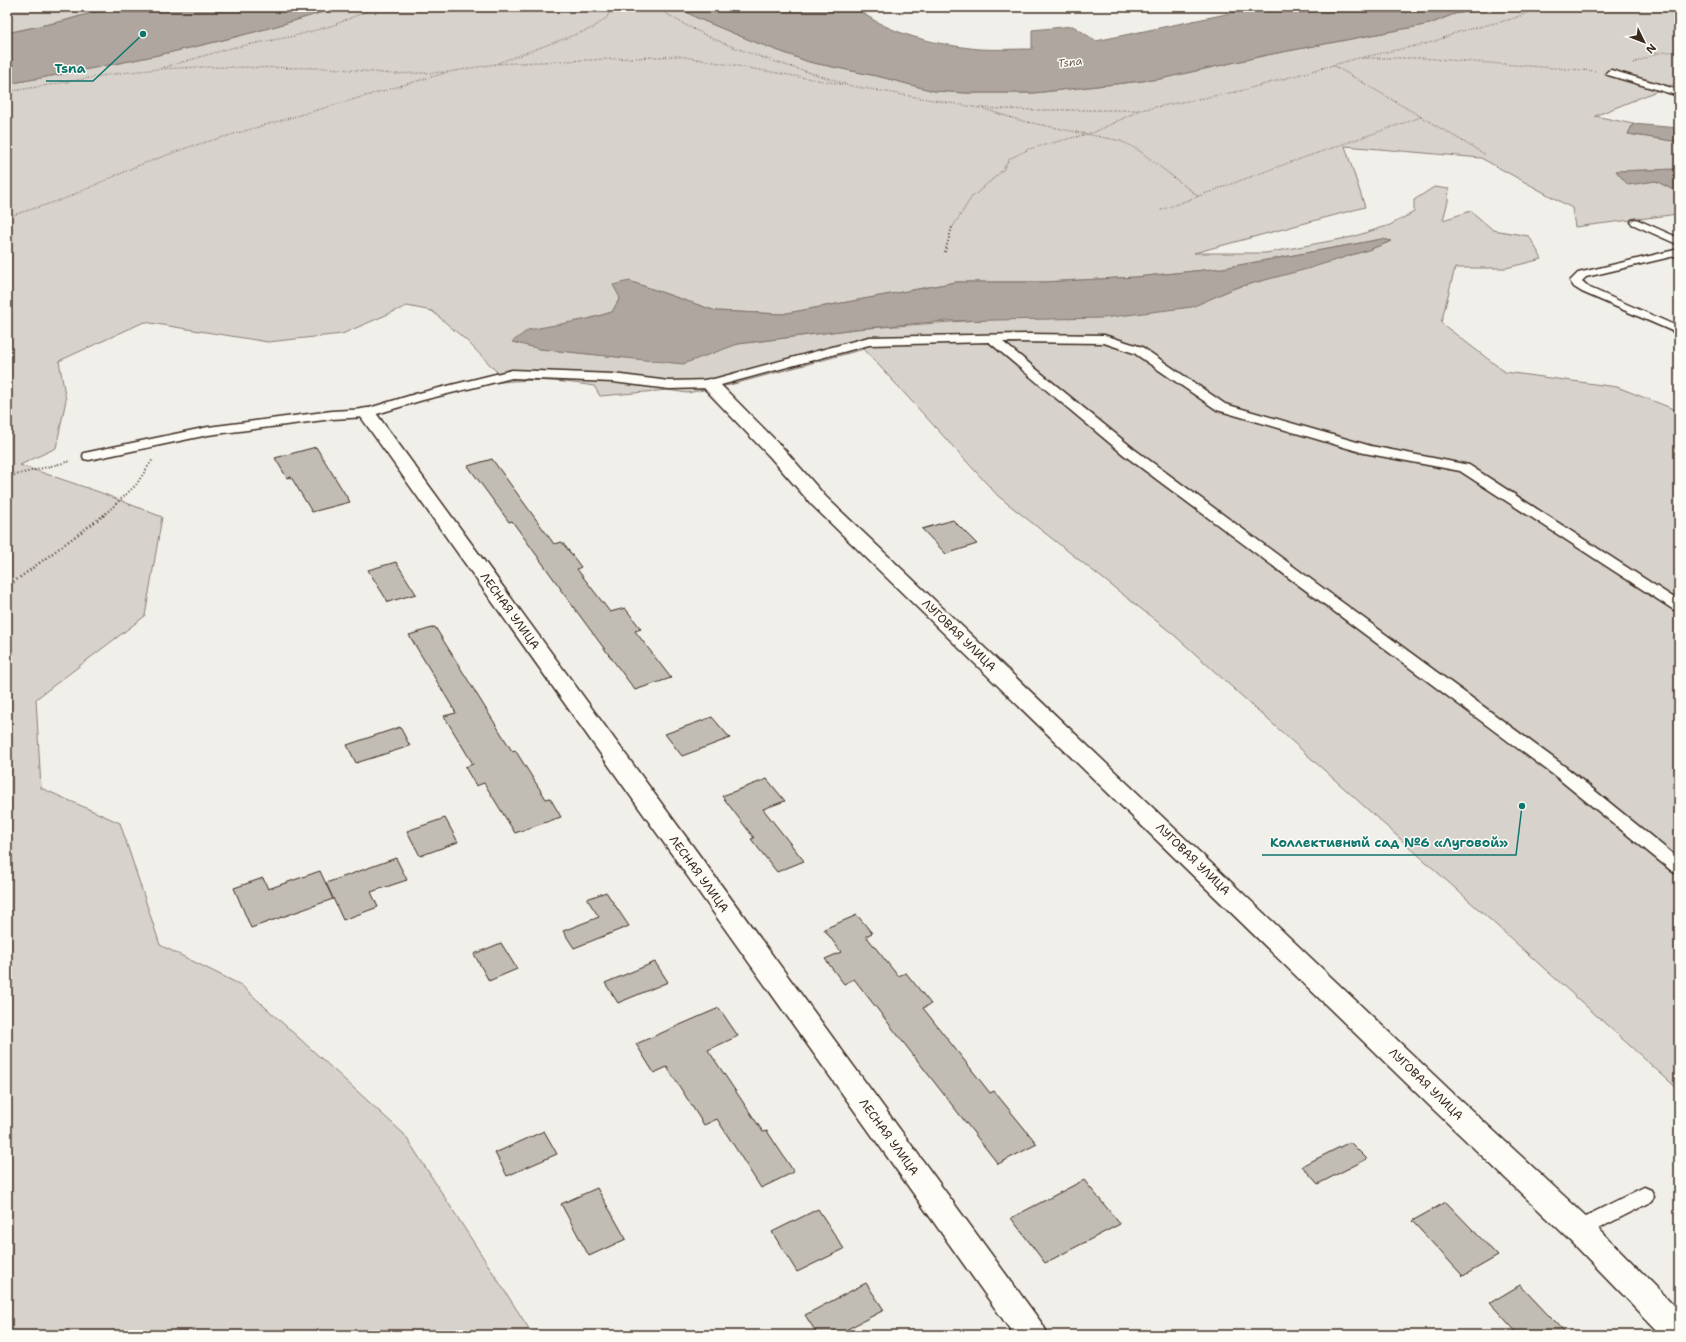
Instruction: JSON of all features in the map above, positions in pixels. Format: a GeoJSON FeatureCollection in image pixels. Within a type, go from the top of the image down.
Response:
{"type":"FeatureCollection","features":[{"type":"Feature","properties":{"kind":"street","name":"ЛУГОВАЯ УЛИЦА"},"geometry":{"type":"LineString","coordinates":[[710,384],[777,452],[819,501],[1445,1103],[1579,1229],[1679,1331]]}},
{"type":"Feature","properties":{"kind":"street","name":"ЛЕСНАЯ УЛИЦА"},"geometry":{"type":"LineString","coordinates":[[367,413],[1032,1335]]}},
{"type":"Feature","properties":{"kind":"lane"},"geometry":{"type":"LineString","coordinates":[[1611,73],[1679,93]]}},
{"type":"Feature","properties":{"kind":"lane"},"geometry":{"type":"LineString","coordinates":[[1636,222],[1679,242]]}},
{"type":"Feature","properties":{"kind":"lane"},"geometry":{"type":"LineString","coordinates":[[1679,252],[1582,275],[1576,281],[1578,285],[1586,290],[1679,331]]}},
{"type":"Feature","properties":{"kind":"lane"},"geometry":{"type":"LineString","coordinates":[[89,456],[208,431],[332,415],[367,413],[419,397],[512,374],[613,378],[669,385],[710,384],[868,341],[1092,338],[1116,342],[1138,350],[1220,407],[1362,448],[1464,468],[1679,607]]}},
{"type":"Feature","properties":{"kind":"lane"},"geometry":{"type":"LineString","coordinates":[[992,339],[1129,452],[1561,772],[1679,868]]}},
{"type":"Feature","properties":{"kind":"lane"},"geometry":{"type":"LineString","coordinates":[[1579,1229],[1644,1196]]}},
{"type":"Feature","properties":{"kind":"path"},"geometry":{"type":"LineString","coordinates":[[157,69],[231,48],[294,36],[331,26],[377,7]]}},
{"type":"Feature","properties":{"kind":"path"},"geometry":{"type":"LineString","coordinates":[[495,64],[593,28],[606,18],[614,7]]}},
{"type":"Feature","properties":{"kind":"path"},"geometry":{"type":"LineString","coordinates":[[657,7],[686,26],[730,46],[856,88]]}},
{"type":"Feature","properties":{"kind":"path"},"geometry":{"type":"LineString","coordinates":[[7,217],[64,199],[137,166],[189,147],[449,72],[495,64],[679,56],[856,88],[979,108],[1040,110],[1140,110],[1240,91],[1355,59],[1433,42],[1458,32],[1512,19],[1541,7]]}},
{"type":"Feature","properties":{"kind":"path"},"geometry":{"type":"LineString","coordinates":[[1355,59],[1421,58],[1611,73],[1657,53],[1679,51]]}},
{"type":"Feature","properties":{"kind":"path"},"geometry":{"type":"LineString","coordinates":[[1332,65],[1486,155]]}},
{"type":"Feature","properties":{"kind":"path"},"geometry":{"type":"LineString","coordinates":[[7,92],[113,74],[157,69],[201,67],[331,68],[392,74],[449,72]]}},
{"type":"Feature","properties":{"kind":"path"},"geometry":{"type":"LineString","coordinates":[[979,108],[1022,121],[1121,141],[1137,149],[1198,196]]}},
{"type":"Feature","properties":{"kind":"path"},"geometry":{"type":"LineString","coordinates":[[945,252],[952,227],[971,198],[1002,170],[1009,159],[1029,149],[1095,132],[1140,110]]}},
{"type":"Feature","properties":{"kind":"path"},"geometry":{"type":"LineString","coordinates":[[1161,210],[1277,167],[1421,117]]}},
{"type":"Feature","properties":{"kind":"path"},"geometry":{"type":"LineString","coordinates":[[7,587],[103,516],[136,485],[165,441]]}},
{"type":"Feature","properties":{"kind":"path"},"geometry":{"type":"LineString","coordinates":[[7,477],[89,456]]}},
{"type":"Feature","properties":{"kind":"shaded area"},"geometry":{"type":"Polygon","coordinates":[[[7,7],[113,7],[63,21],[7,33],[7,7]]]}},
{"type":"Feature","properties":{"kind":"shaded area"},"geometry":{"type":"Polygon","coordinates":[[[338,7],[678,7],[697,18],[752,41],[809,62],[881,77],[934,91],[966,93],[1034,93],[1160,79],[1267,55],[1429,24],[1454,14],[1499,7],[1679,7],[1679,82],[1595,116],[1633,124],[1628,134],[1679,142],[1679,169],[1616,171],[1628,184],[1656,181],[1679,193],[1678,214],[1575,227],[1572,208],[1481,158],[1345,146],[1365,207],[1194,253],[1266,253],[1352,237],[1390,225],[1414,212],[1414,200],[1434,187],[1449,189],[1448,201],[1443,220],[1471,211],[1493,230],[1529,236],[1542,259],[1506,268],[1455,268],[1441,323],[1505,372],[1617,387],[1679,411],[1679,1090],[1173,634],[998,496],[864,349],[730,385],[687,393],[668,390],[600,396],[594,386],[568,382],[528,380],[488,384],[497,372],[467,341],[432,311],[407,306],[342,334],[268,342],[144,322],[59,361],[66,400],[56,448],[20,465],[99,492],[162,517],[145,616],[36,699],[41,788],[120,823],[160,945],[241,985],[404,1134],[533,1335],[7,1335],[7,84],[174,52],[297,20],[338,7]],[[1382,239],[1223,268],[1136,277],[1044,282],[956,282],[782,314],[716,311],[629,281],[612,312],[588,319],[540,349],[629,358],[855,329],[1198,304],[1235,288],[1368,250],[1392,241],[1382,239]]]}},
{"type":"Feature","properties":{"kind":"water"},"geometry":{"type":"Polygon","coordinates":[[[113,7],[338,7],[297,20],[174,52],[7,84],[7,33],[63,21],[113,7]]]}},
{"type":"Feature","properties":{"kind":"water"},"geometry":{"type":"Polygon","coordinates":[[[678,7],[856,7],[868,17],[882,25],[914,37],[948,45],[979,49],[1032,49],[1032,30],[1073,26],[1096,41],[1260,7],[1499,7],[1454,14],[1430,24],[1267,55],[1160,79],[1034,93],[966,93],[934,91],[881,77],[809,62],[752,41],[697,18],[678,7]]]}},
{"type":"Feature","properties":{"kind":"water"},"geometry":{"type":"Polygon","coordinates":[[[1633,124],[1679,128],[1679,142],[1628,134],[1633,124]]]}},
{"type":"Feature","properties":{"kind":"water"},"geometry":{"type":"Polygon","coordinates":[[[1679,169],[1679,193],[1656,181],[1628,185],[1616,171],[1679,169]]]}},
{"type":"Feature","properties":{"kind":"water"},"geometry":{"type":"Polygon","coordinates":[[[1382,239],[1392,241],[1307,269],[1235,288],[1192,307],[1103,318],[945,321],[855,329],[738,344],[683,364],[540,349],[512,342],[528,330],[588,319],[612,312],[620,298],[613,285],[629,281],[716,311],[782,314],[956,282],[1044,282],[1136,277],[1223,268],[1382,239]]]}},
{"type":"Feature","properties":{"kind":"building"},"geometry":{"type":"Polygon","coordinates":[[[316,447],[350,502],[312,512],[291,477],[287,478],[275,458],[316,447]]]}},
{"type":"Feature","properties":{"kind":"building"},"geometry":{"type":"Polygon","coordinates":[[[492,459],[554,544],[562,542],[581,567],[577,569],[610,612],[625,608],[641,629],[635,631],[671,678],[635,690],[560,589],[512,521],[509,522],[468,466],[492,459]]]}},
{"type":"Feature","properties":{"kind":"building"},"geometry":{"type":"Polygon","coordinates":[[[953,520],[977,544],[946,554],[922,529],[953,520]]]}},
{"type":"Feature","properties":{"kind":"building"},"geometry":{"type":"Polygon","coordinates":[[[396,562],[416,594],[388,602],[368,570],[396,562]]]}},
{"type":"Feature","properties":{"kind":"building"},"geometry":{"type":"Polygon","coordinates":[[[435,627],[512,751],[515,750],[546,799],[550,798],[561,817],[515,833],[484,783],[476,786],[465,767],[473,764],[444,716],[456,713],[409,635],[435,627]]]}},
{"type":"Feature","properties":{"kind":"building"},"geometry":{"type":"Polygon","coordinates":[[[712,717],[730,738],[682,756],[665,734],[712,717]]]}},
{"type":"Feature","properties":{"kind":"building"},"geometry":{"type":"Polygon","coordinates":[[[400,727],[410,746],[356,763],[347,745],[400,727]]]}},
{"type":"Feature","properties":{"kind":"building"},"geometry":{"type":"Polygon","coordinates":[[[767,779],[785,801],[763,809],[804,861],[777,872],[751,839],[754,838],[722,796],[767,779]]]}},
{"type":"Feature","properties":{"kind":"building"},"geometry":{"type":"Polygon","coordinates":[[[445,818],[458,842],[420,856],[407,831],[445,818]]]}},
{"type":"Feature","properties":{"kind":"building"},"geometry":{"type":"Polygon","coordinates":[[[396,858],[407,880],[371,892],[378,907],[343,920],[326,883],[396,858]]]}},
{"type":"Feature","properties":{"kind":"building"},"geometry":{"type":"Polygon","coordinates":[[[320,871],[333,899],[251,928],[234,888],[263,878],[268,889],[320,871]]]}},
{"type":"Feature","properties":{"kind":"building"},"geometry":{"type":"Polygon","coordinates":[[[606,892],[629,926],[574,948],[563,931],[599,917],[587,899],[606,892]]]}},
{"type":"Feature","properties":{"kind":"building"},"geometry":{"type":"Polygon","coordinates":[[[857,915],[872,933],[866,936],[898,976],[906,973],[931,1004],[923,1008],[990,1093],[994,1091],[1037,1144],[998,1164],[854,979],[844,984],[825,959],[841,952],[824,929],[857,915]]]}},
{"type":"Feature","properties":{"kind":"building"},"geometry":{"type":"Polygon","coordinates":[[[501,943],[517,969],[489,981],[474,954],[501,943]]]}},
{"type":"Feature","properties":{"kind":"building"},"geometry":{"type":"Polygon","coordinates":[[[655,962],[668,982],[618,1003],[605,983],[655,962]]]}},
{"type":"Feature","properties":{"kind":"building"},"geometry":{"type":"Polygon","coordinates":[[[719,1008],[738,1036],[708,1050],[763,1132],[767,1131],[794,1172],[761,1188],[717,1119],[704,1125],[667,1067],[654,1073],[636,1044],[719,1008]]]}},
{"type":"Feature","properties":{"kind":"building"},"geometry":{"type":"Polygon","coordinates":[[[544,1131],[557,1154],[507,1176],[495,1153],[544,1131]]]}},
{"type":"Feature","properties":{"kind":"building"},"geometry":{"type":"Polygon","coordinates":[[[1350,1142],[1367,1159],[1318,1184],[1302,1166],[1350,1142]]]}},
{"type":"Feature","properties":{"kind":"building"},"geometry":{"type":"Polygon","coordinates":[[[1084,1180],[1120,1224],[1045,1263],[1011,1218],[1084,1180]]]}},
{"type":"Feature","properties":{"kind":"building"},"geometry":{"type":"Polygon","coordinates":[[[597,1188],[626,1239],[589,1256],[561,1204],[597,1188]]]}},
{"type":"Feature","properties":{"kind":"building"},"geometry":{"type":"Polygon","coordinates":[[[1446,1202],[1498,1256],[1463,1276],[1412,1221],[1446,1202]]]}},
{"type":"Feature","properties":{"kind":"building"},"geometry":{"type":"Polygon","coordinates":[[[818,1209],[844,1249],[797,1272],[772,1232],[818,1209]]]}},
{"type":"Feature","properties":{"kind":"building"},"geometry":{"type":"Polygon","coordinates":[[[866,1283],[884,1310],[836,1335],[818,1335],[805,1315],[866,1283]]]}},
{"type":"Feature","properties":{"kind":"building"},"geometry":{"type":"Polygon","coordinates":[[[1520,1285],[1567,1335],[1519,1335],[1490,1303],[1520,1285]]]}},
{"type":"Feature","properties":{"kind":"place","name":"Tsna"},"geometry":{"type":"Point","coordinates":[143,34]}},
{"type":"Feature","properties":{"kind":"place","name":"Коллективный сад №6 «Луговой»"},"geometry":{"type":"Point","coordinates":[1522,806]}}]}
